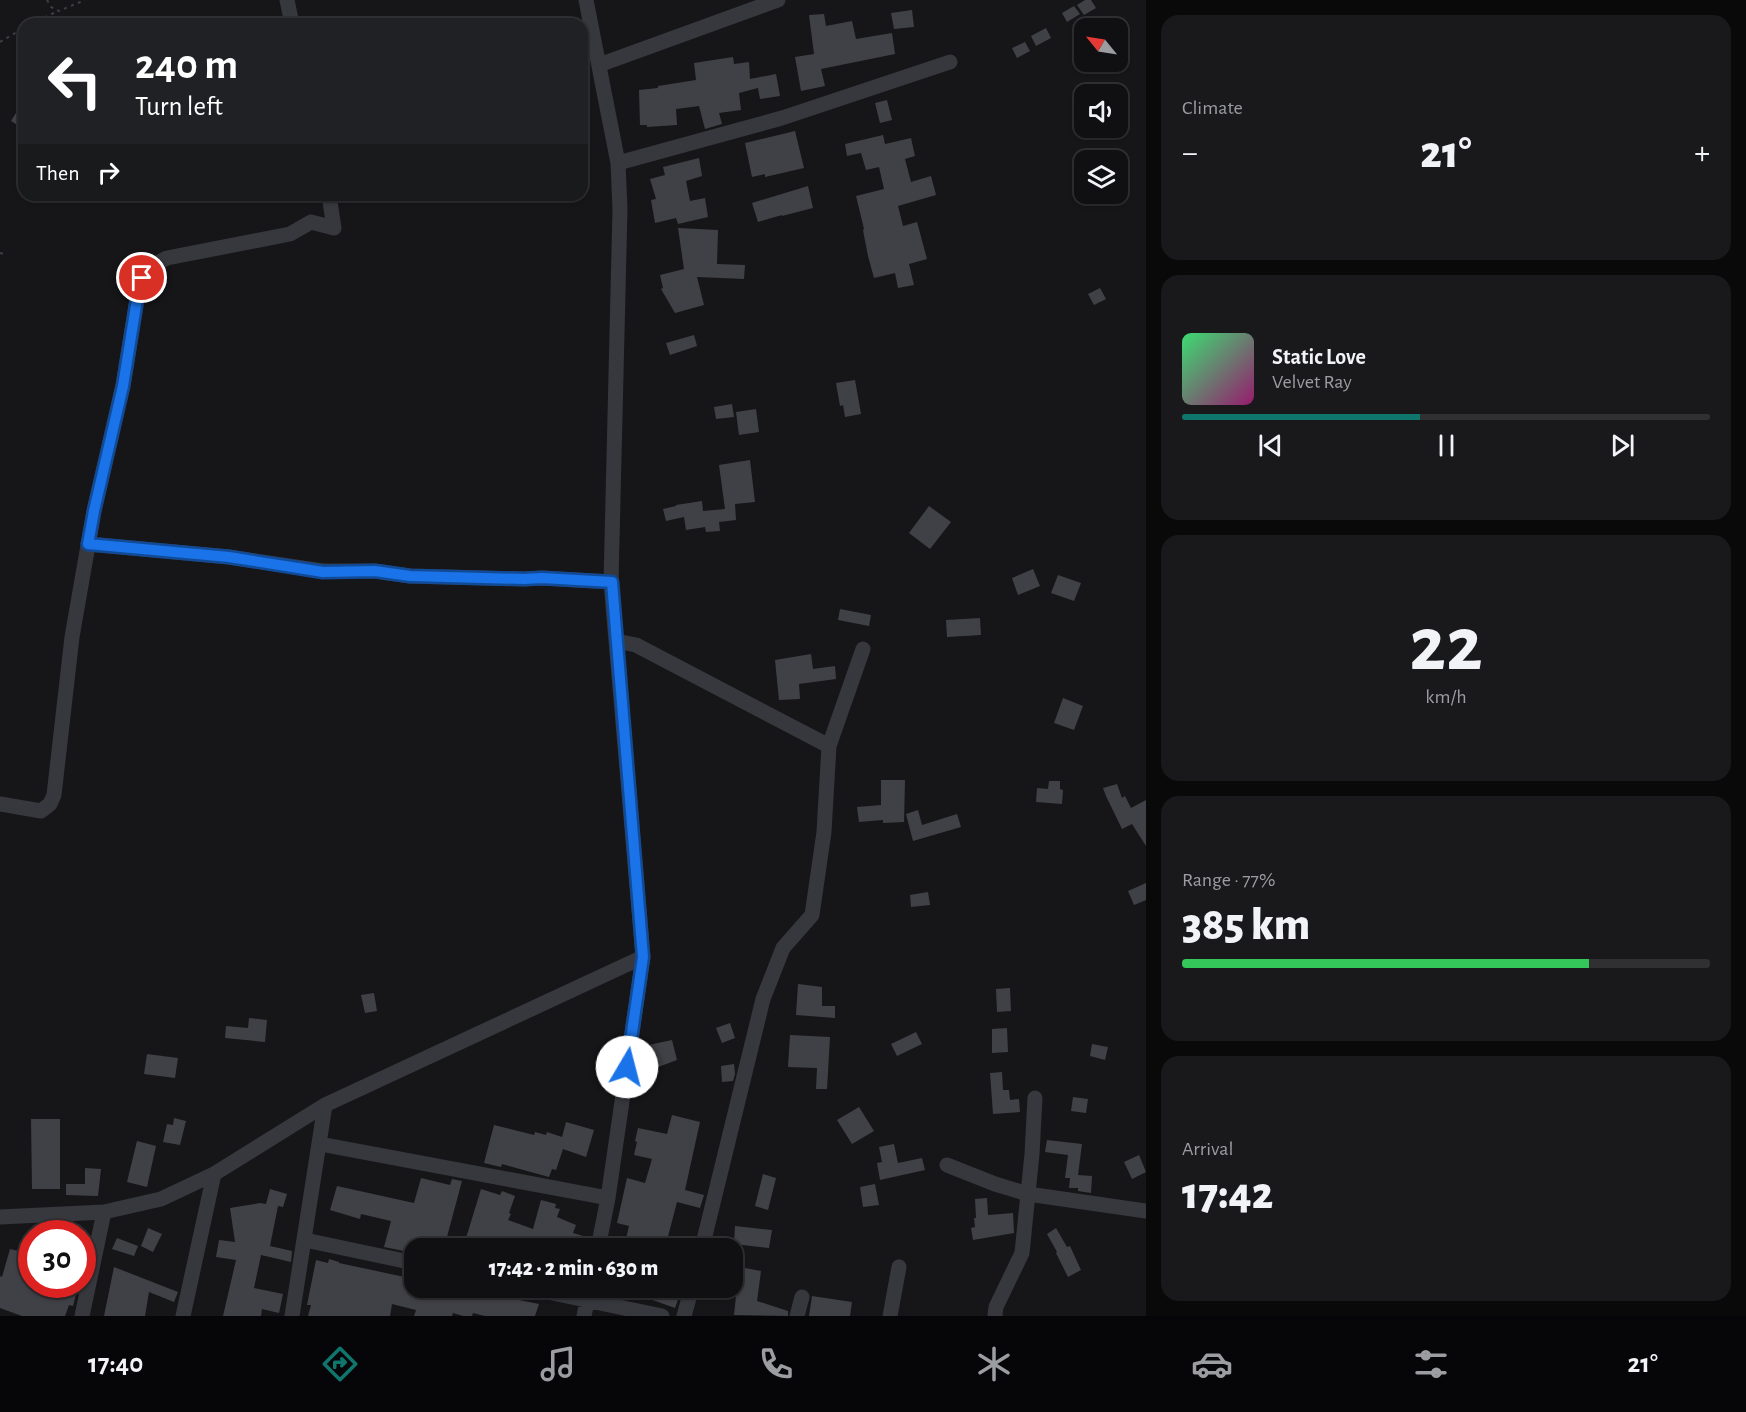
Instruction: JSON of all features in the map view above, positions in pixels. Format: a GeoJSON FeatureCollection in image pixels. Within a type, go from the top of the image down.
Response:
{"type":"FeatureCollection","features":[{"type":"Feature","properties":{"kind":"street"},"geometry":{"type":"LineString","coordinates":[[287,0],[291,18]]}},
{"type":"Feature","properties":{"kind":"street"},"geometry":{"type":"LineString","coordinates":[[586,0],[618,164],[620,209],[612,582],[643,957],[608,1198],[600,1238]]}},
{"type":"Feature","properties":{"kind":"street"},"geometry":{"type":"LineString","coordinates":[[599,65],[778,0]]}},
{"type":"Feature","properties":{"kind":"street"},"geometry":{"type":"LineString","coordinates":[[618,164],[782,118],[950,62]]}},
{"type":"Feature","properties":{"kind":"street"},"geometry":{"type":"LineString","coordinates":[[0,804],[41,811],[46,809],[54,795],[72,637],[88,544],[123,386],[139,287],[149,267],[167,258],[290,234],[311,222],[334,228],[330,201]]}},
{"type":"Feature","properties":{"kind":"street"},"geometry":{"type":"LineString","coordinates":[[88,544],[229,557],[323,572],[375,571],[410,576],[542,578],[612,582]]}},
{"type":"Feature","properties":{"kind":"street"},"geometry":{"type":"LineString","coordinates":[[616,641],[636,645],[829,746]]}},
{"type":"Feature","properties":{"kind":"street"},"geometry":{"type":"LineString","coordinates":[[704,1238],[763,999],[783,948],[812,915],[824,832],[829,746],[863,649]]}},
{"type":"Feature","properties":{"kind":"street"},"geometry":{"type":"LineString","coordinates":[[0,1217],[104,1212],[161,1199],[214,1174],[325,1105],[643,957]]}},
{"type":"Feature","properties":{"kind":"street"},"geometry":{"type":"LineString","coordinates":[[995,1316],[996,1307],[1022,1253],[1035,1098]]}},
{"type":"Feature","properties":{"kind":"street"},"geometry":{"type":"LineString","coordinates":[[292,1316],[325,1105]]}},
{"type":"Feature","properties":{"kind":"street"},"geometry":{"type":"LineString","coordinates":[[320,1144],[608,1198]]}},
{"type":"Feature","properties":{"kind":"street"},"geometry":{"type":"LineString","coordinates":[[947,1165],[1028,1194],[1146,1211]]}},
{"type":"Feature","properties":{"kind":"street"},"geometry":{"type":"LineString","coordinates":[[183,1316],[214,1174]]}},
{"type":"Feature","properties":{"kind":"street"},"geometry":{"type":"LineString","coordinates":[[82,1316],[104,1212]]}},
{"type":"Feature","properties":{"kind":"street"},"geometry":{"type":"LineString","coordinates":[[305,1240],[404,1261]]}},
{"type":"Feature","properties":{"kind":"street"},"geometry":{"type":"LineString","coordinates":[[890,1316],[899,1268]]}},
{"type":"Feature","properties":{"kind":"street"},"geometry":{"type":"LineString","coordinates":[[797,1316],[802,1297]]}},
{"type":"Feature","properties":{"kind":"street"},"geometry":{"type":"LineString","coordinates":[[684,1316],[689,1298]]}},
{"type":"Feature","properties":{"kind":"street"},"geometry":{"type":"LineString","coordinates":[[587,1301],[662,1316]]}},
{"type":"Feature","properties":{"kind":"path"},"geometry":{"type":"LineString","coordinates":[[47,0],[51,7],[59,10]]}},
{"type":"Feature","properties":{"kind":"path"},"geometry":{"type":"LineString","coordinates":[[43,18],[85,0]]}},
{"type":"Feature","properties":{"kind":"path"},"geometry":{"type":"LineString","coordinates":[[0,42],[18,32]]}},
{"type":"Feature","properties":{"kind":"building"},"geometry":{"type":"Polygon","coordinates":[[[1085,0],[1091,0],[1096,8],[1084,15],[1077,5],[1085,0]]]}},
{"type":"Feature","properties":{"kind":"building"},"geometry":{"type":"Polygon","coordinates":[[[1074,6],[1080,14],[1067,22],[1062,13],[1074,6]]]}},
{"type":"Feature","properties":{"kind":"building"},"geometry":{"type":"Polygon","coordinates":[[[912,10],[914,27],[894,29],[891,13],[912,10]]]}},
{"type":"Feature","properties":{"kind":"building"},"geometry":{"type":"Polygon","coordinates":[[[824,14],[826,26],[852,21],[856,39],[892,33],[895,54],[821,69],[825,86],[801,91],[795,57],[814,54],[809,15],[824,14]]]}},
{"type":"Feature","properties":{"kind":"building"},"geometry":{"type":"Polygon","coordinates":[[[1046,28],[1051,38],[1036,46],[1031,36],[1046,28]]]}},
{"type":"Feature","properties":{"kind":"building"},"geometry":{"type":"Polygon","coordinates":[[[1025,42],[1030,51],[1017,58],[1012,48],[1025,42]]]}},
{"type":"Feature","properties":{"kind":"building"},"geometry":{"type":"Polygon","coordinates":[[[733,57],[734,64],[749,62],[750,79],[776,74],[780,96],[760,99],[758,88],[739,93],[741,110],[719,113],[722,124],[705,129],[699,106],[676,109],[677,125],[647,127],[647,125],[640,125],[639,90],[696,80],[694,63],[733,57]]]}},
{"type":"Feature","properties":{"kind":"building"},"geometry":{"type":"Polygon","coordinates":[[[887,100],[892,120],[880,123],[875,103],[887,100]]]}},
{"type":"Feature","properties":{"kind":"building"},"geometry":{"type":"Polygon","coordinates":[[[18,110],[18,125],[11,121],[18,110]]]}},
{"type":"Feature","properties":{"kind":"building"},"geometry":{"type":"Polygon","coordinates":[[[795,131],[804,168],[765,177],[765,174],[752,177],[745,143],[795,131]]]}},
{"type":"Feature","properties":{"kind":"building"},"geometry":{"type":"Polygon","coordinates":[[[883,135],[885,144],[911,138],[915,156],[905,159],[911,182],[931,176],[936,195],[898,206],[903,226],[917,222],[927,259],[909,264],[914,285],[898,288],[895,273],[874,278],[856,196],[884,189],[879,167],[866,170],[861,153],[847,156],[845,144],[883,135]]]}},
{"type":"Feature","properties":{"kind":"building"},"geometry":{"type":"Polygon","coordinates":[[[699,158],[702,176],[686,181],[690,201],[705,198],[708,217],[678,224],[676,218],[655,223],[651,200],[656,199],[650,179],[665,175],[663,167],[699,158]]]}},
{"type":"Feature","properties":{"kind":"building"},"geometry":{"type":"Polygon","coordinates":[[[808,186],[813,208],[758,222],[752,203],[808,186]]]}},
{"type":"Feature","properties":{"kind":"building"},"geometry":{"type":"Polygon","coordinates":[[[678,228],[718,230],[717,264],[745,265],[744,279],[697,277],[704,305],[675,313],[661,289],[663,288],[660,275],[684,269],[678,228]]]}},
{"type":"Feature","properties":{"kind":"building"},"geometry":{"type":"Polygon","coordinates":[[[1100,288],[1106,299],[1094,305],[1088,294],[1100,288]]]}},
{"type":"Feature","properties":{"kind":"building"},"geometry":{"type":"Polygon","coordinates":[[[694,335],[697,346],[670,355],[666,343],[694,335]]]}},
{"type":"Feature","properties":{"kind":"building"},"geometry":{"type":"Polygon","coordinates":[[[855,380],[861,414],[845,417],[843,405],[840,406],[836,383],[855,380]]]}},
{"type":"Feature","properties":{"kind":"building"},"geometry":{"type":"Polygon","coordinates":[[[732,404],[734,417],[716,419],[714,407],[732,404]]]}},
{"type":"Feature","properties":{"kind":"building"},"geometry":{"type":"Polygon","coordinates":[[[756,409],[759,432],[739,435],[736,412],[756,409]]]}},
{"type":"Feature","properties":{"kind":"building"},"geometry":{"type":"Polygon","coordinates":[[[750,460],[755,502],[735,504],[736,520],[719,522],[720,531],[706,532],[705,527],[686,530],[684,517],[666,521],[663,509],[676,505],[702,501],[703,511],[725,509],[719,465],[750,460]]]}},
{"type":"Feature","properties":{"kind":"building"},"geometry":{"type":"Polygon","coordinates":[[[929,506],[951,522],[930,549],[909,533],[929,506]]]}},
{"type":"Feature","properties":{"kind":"building"},"geometry":{"type":"Polygon","coordinates":[[[1033,569],[1040,586],[1018,595],[1012,578],[1033,569]]]}},
{"type":"Feature","properties":{"kind":"building"},"geometry":{"type":"Polygon","coordinates":[[[1058,575],[1081,583],[1074,601],[1051,593],[1058,575]]]}},
{"type":"Feature","properties":{"kind":"building"},"geometry":{"type":"Polygon","coordinates":[[[840,609],[871,615],[869,626],[838,620],[840,609]]]}},
{"type":"Feature","properties":{"kind":"building"},"geometry":{"type":"Polygon","coordinates":[[[980,618],[981,635],[947,637],[946,620],[980,618]]]}},
{"type":"Feature","properties":{"kind":"building"},"geometry":{"type":"Polygon","coordinates":[[[811,654],[813,669],[835,666],[836,679],[799,684],[800,699],[779,700],[775,660],[811,654]]]}},
{"type":"Feature","properties":{"kind":"building"},"geometry":{"type":"Polygon","coordinates":[[[1063,698],[1083,706],[1074,730],[1054,723],[1063,698]]]}},
{"type":"Feature","properties":{"kind":"building"},"geometry":{"type":"Polygon","coordinates":[[[881,780],[905,780],[904,822],[883,823],[883,820],[859,822],[857,807],[881,805],[881,780]]]}},
{"type":"Feature","properties":{"kind":"building"},"geometry":{"type":"Polygon","coordinates":[[[1049,781],[1060,781],[1060,789],[1063,790],[1062,804],[1036,802],[1037,788],[1048,789],[1049,781]]]}},
{"type":"Feature","properties":{"kind":"building"},"geometry":{"type":"Polygon","coordinates":[[[1117,784],[1122,798],[1125,796],[1131,808],[1146,800],[1146,846],[1132,824],[1122,829],[1106,796],[1103,788],[1117,784]]]}},
{"type":"Feature","properties":{"kind":"building"},"geometry":{"type":"Polygon","coordinates":[[[918,810],[922,825],[957,814],[961,827],[913,841],[906,814],[918,810]]]}},
{"type":"Feature","properties":{"kind":"building"},"geometry":{"type":"Polygon","coordinates":[[[1146,883],[1146,900],[1134,905],[1128,891],[1146,883]]]}},
{"type":"Feature","properties":{"kind":"building"},"geometry":{"type":"Polygon","coordinates":[[[928,892],[930,905],[911,907],[910,895],[928,892]]]}},
{"type":"Feature","properties":{"kind":"building"},"geometry":{"type":"Polygon","coordinates":[[[798,984],[822,987],[822,1006],[835,1006],[835,1018],[796,1015],[798,984]]]}},
{"type":"Feature","properties":{"kind":"building"},"geometry":{"type":"Polygon","coordinates":[[[1010,988],[1011,1011],[997,1012],[996,989],[1010,988]]]}},
{"type":"Feature","properties":{"kind":"building"},"geometry":{"type":"Polygon","coordinates":[[[374,993],[377,1011],[365,1013],[361,995],[374,993]]]}},
{"type":"Feature","properties":{"kind":"building"},"geometry":{"type":"Polygon","coordinates":[[[249,1018],[267,1020],[265,1042],[225,1038],[226,1026],[248,1028],[249,1018]]]}},
{"type":"Feature","properties":{"kind":"building"},"geometry":{"type":"Polygon","coordinates":[[[730,1023],[735,1038],[722,1043],[716,1028],[730,1023]]]}},
{"type":"Feature","properties":{"kind":"building"},"geometry":{"type":"Polygon","coordinates":[[[1007,1028],[1008,1052],[992,1053],[992,1029],[1007,1028]]]}},
{"type":"Feature","properties":{"kind":"building"},"geometry":{"type":"Polygon","coordinates":[[[916,1032],[922,1044],[897,1056],[891,1044],[916,1032]]]}},
{"type":"Feature","properties":{"kind":"building"},"geometry":{"type":"Polygon","coordinates":[[[790,1035],[830,1037],[827,1089],[816,1089],[817,1068],[788,1067],[790,1035]]]}},
{"type":"Feature","properties":{"kind":"building"},"geometry":{"type":"Polygon","coordinates":[[[672,1040],[677,1060],[650,1070],[644,1046],[672,1040]]]}},
{"type":"Feature","properties":{"kind":"building"},"geometry":{"type":"Polygon","coordinates":[[[1092,1044],[1108,1047],[1105,1060],[1090,1056],[1092,1044]]]}},
{"type":"Feature","properties":{"kind":"building"},"geometry":{"type":"Polygon","coordinates":[[[147,1054],[178,1058],[175,1078],[144,1074],[147,1054]]]}},
{"type":"Feature","properties":{"kind":"building"},"geometry":{"type":"Polygon","coordinates":[[[734,1064],[733,1081],[722,1082],[721,1066],[734,1064]]]}},
{"type":"Feature","properties":{"kind":"building"},"geometry":{"type":"Polygon","coordinates":[[[1002,1072],[1003,1090],[1009,1090],[1010,1100],[1019,1099],[1020,1112],[993,1114],[990,1073],[1002,1072]]]}},
{"type":"Feature","properties":{"kind":"building"},"geometry":{"type":"Polygon","coordinates":[[[1073,1097],[1088,1099],[1086,1113],[1071,1111],[1073,1097]]]}},
{"type":"Feature","properties":{"kind":"building"},"geometry":{"type":"Polygon","coordinates":[[[859,1107],[874,1131],[852,1144],[837,1120],[859,1107]]]}},
{"type":"Feature","properties":{"kind":"building"},"geometry":{"type":"Polygon","coordinates":[[[672,1115],[700,1122],[685,1190],[704,1195],[700,1208],[677,1202],[668,1238],[626,1238],[629,1226],[617,1223],[627,1178],[645,1183],[652,1159],[634,1155],[638,1128],[667,1134],[672,1115]]]}},
{"type":"Feature","properties":{"kind":"building"},"geometry":{"type":"Polygon","coordinates":[[[174,1118],[186,1121],[180,1145],[163,1142],[167,1124],[173,1125],[174,1118]]]}},
{"type":"Feature","properties":{"kind":"building"},"geometry":{"type":"Polygon","coordinates":[[[31,1119],[60,1119],[60,1189],[32,1189],[31,1119]]]}},
{"type":"Feature","properties":{"kind":"building"},"geometry":{"type":"Polygon","coordinates":[[[566,1122],[594,1130],[586,1157],[563,1149],[556,1170],[552,1169],[549,1177],[502,1164],[501,1167],[484,1163],[494,1125],[534,1135],[535,1132],[546,1135],[547,1132],[562,1137],[566,1122]]]}},
{"type":"Feature","properties":{"kind":"building"},"geometry":{"type":"Polygon","coordinates":[[[1047,1140],[1082,1144],[1078,1175],[1092,1176],[1091,1193],[1078,1191],[1078,1188],[1069,1188],[1070,1178],[1065,1178],[1068,1155],[1045,1152],[1047,1140]]]}},
{"type":"Feature","properties":{"kind":"building"},"geometry":{"type":"Polygon","coordinates":[[[137,1141],[156,1146],[147,1187],[127,1182],[137,1141]]]}},
{"type":"Feature","properties":{"kind":"building"},"geometry":{"type":"Polygon","coordinates":[[[894,1144],[898,1163],[922,1158],[925,1170],[880,1180],[877,1163],[882,1162],[879,1147],[894,1144]]]}},
{"type":"Feature","properties":{"kind":"building"},"geometry":{"type":"Polygon","coordinates":[[[1139,1155],[1146,1172],[1132,1179],[1124,1162],[1139,1155]]]}},
{"type":"Feature","properties":{"kind":"building"},"geometry":{"type":"Polygon","coordinates":[[[85,1168],[101,1169],[98,1196],[66,1195],[66,1184],[85,1184],[85,1168]]]}},
{"type":"Feature","properties":{"kind":"building"},"geometry":{"type":"Polygon","coordinates":[[[763,1174],[776,1178],[768,1210],[755,1206],[763,1174]]]}},
{"type":"Feature","properties":{"kind":"building"},"geometry":{"type":"Polygon","coordinates":[[[421,1178],[450,1185],[452,1179],[462,1181],[447,1238],[404,1238],[404,1251],[384,1247],[391,1221],[361,1214],[360,1219],[330,1210],[337,1186],[414,1203],[421,1178]]]}},
{"type":"Feature","properties":{"kind":"building"},"geometry":{"type":"Polygon","coordinates":[[[875,1184],[879,1205],[863,1207],[860,1187],[875,1184]]]}},
{"type":"Feature","properties":{"kind":"building"},"geometry":{"type":"Polygon","coordinates":[[[270,1189],[287,1194],[283,1207],[278,1206],[270,1246],[292,1251],[291,1262],[261,1255],[254,1288],[283,1294],[279,1313],[262,1309],[261,1316],[223,1316],[236,1260],[216,1257],[219,1240],[235,1242],[230,1208],[266,1204],[270,1189]]]}},
{"type":"Feature","properties":{"kind":"building"},"geometry":{"type":"Polygon","coordinates":[[[481,1189],[500,1195],[502,1191],[515,1196],[508,1220],[533,1229],[541,1200],[556,1204],[555,1208],[560,1209],[557,1217],[576,1225],[573,1233],[590,1238],[466,1238],[481,1189]]]}},
{"type":"Feature","properties":{"kind":"building"},"geometry":{"type":"Polygon","coordinates":[[[987,1198],[988,1215],[1013,1213],[1014,1233],[973,1240],[971,1228],[975,1227],[975,1199],[987,1198]]]}},
{"type":"Feature","properties":{"kind":"building"},"geometry":{"type":"Polygon","coordinates":[[[735,1226],[772,1230],[769,1248],[743,1245],[743,1238],[734,1238],[735,1226]]]}},
{"type":"Feature","properties":{"kind":"building"},"geometry":{"type":"Polygon","coordinates":[[[148,1228],[162,1234],[153,1252],[141,1246],[148,1228]]]}},
{"type":"Feature","properties":{"kind":"building"},"geometry":{"type":"Polygon","coordinates":[[[1056,1228],[1067,1247],[1070,1246],[1081,1270],[1068,1277],[1047,1234],[1056,1228]]]}},
{"type":"Feature","properties":{"kind":"building"},"geometry":{"type":"Polygon","coordinates":[[[117,1238],[138,1246],[134,1256],[112,1249],[117,1238]]]}},
{"type":"Feature","properties":{"kind":"building"},"geometry":{"type":"Polygon","coordinates":[[[10,1249],[18,1251],[18,1298],[75,1298],[73,1306],[69,1305],[65,1316],[22,1316],[0,1308],[0,1276],[2,1277],[10,1249]]]}},
{"type":"Feature","properties":{"kind":"building"},"geometry":{"type":"Polygon","coordinates":[[[329,1259],[404,1277],[404,1298],[510,1298],[539,1304],[535,1316],[485,1316],[473,1313],[472,1316],[463,1316],[453,1313],[452,1316],[414,1316],[416,1310],[392,1304],[390,1316],[308,1316],[311,1305],[307,1305],[316,1260],[328,1263],[329,1259]]]}},
{"type":"Feature","properties":{"kind":"building"},"geometry":{"type":"Polygon","coordinates":[[[114,1267],[178,1292],[174,1302],[149,1292],[145,1316],[104,1316],[114,1267]]]}},
{"type":"Feature","properties":{"kind":"building"},"geometry":{"type":"Polygon","coordinates":[[[745,1268],[761,1271],[757,1301],[788,1311],[788,1316],[734,1315],[736,1298],[743,1298],[745,1268]]]}},
{"type":"Feature","properties":{"kind":"building"},"geometry":{"type":"Polygon","coordinates":[[[812,1296],[852,1302],[850,1316],[809,1316],[812,1296]]]}},
{"type":"Feature","properties":{"kind":"building"},"geometry":{"type":"Polygon","coordinates":[[[647,1298],[679,1298],[675,1308],[647,1298]]]}},
{"type":"Feature","properties":{"kind":"route"},"geometry":{"type":"LineString","coordinates":[[142,278],[123,386],[88,544],[229,557],[323,572],[375,571],[410,576],[542,578],[612,582],[643,957],[627,1067]]}}]}
